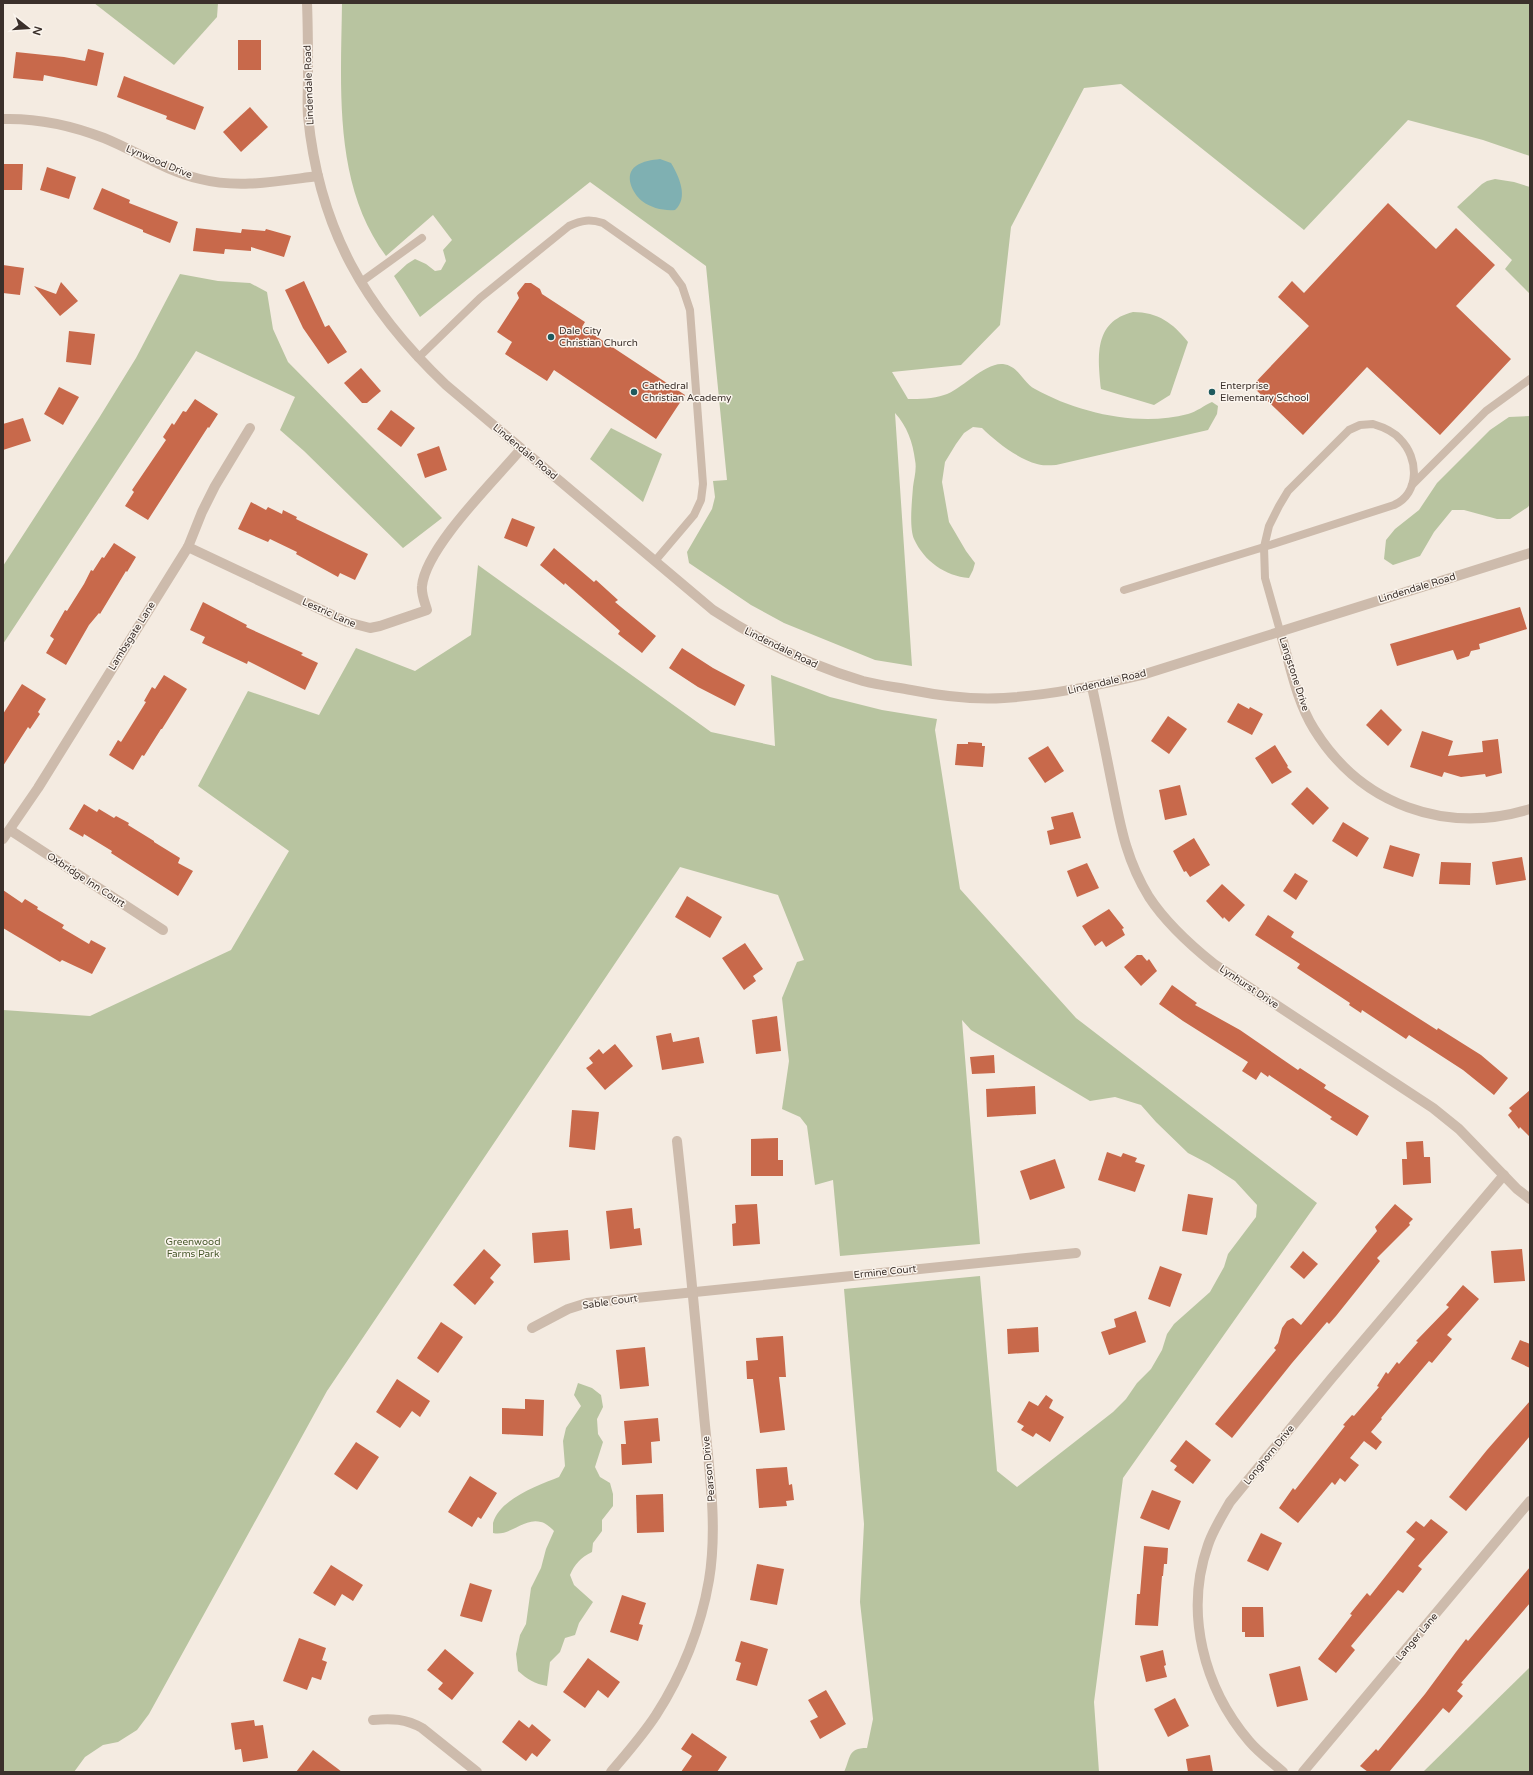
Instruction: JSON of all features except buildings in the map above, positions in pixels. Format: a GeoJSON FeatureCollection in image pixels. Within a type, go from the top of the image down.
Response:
{"type":"FeatureCollection","features":[{"type":"Feature","properties":{"kind":"street","name":"Lindendale Road"},"geometry":{"type":"LineString","coordinates":[[307,3],[308,114],[318,176],[330,216],[341,245],[361,282],[384,317],[418,358],[446,385],[713,610],[746,631],[820,667],[864,682],[932,694],[974,698],[1017,697],[1052,694],[1092,687],[1142,675],[1530,553]]}},
{"type":"Feature","properties":{"kind":"street","name":"Lynwood Drive"},"geometry":{"type":"LineString","coordinates":[[3,118],[40,121],[73,128],[104,138],[174,170],[199,179],[226,184],[253,184],[318,176]]}},
{"type":"Feature","properties":{"kind":"street","name":"Lambsgate Lane"},"geometry":{"type":"LineString","coordinates":[[3,839],[38,788],[188,546],[215,486],[250,428]]}},
{"type":"Feature","properties":{"kind":"street","name":"Lestric Lane"},"geometry":{"type":"LineString","coordinates":[[188,546],[347,622],[370,628],[380,626],[427,610],[422,588],[430,561],[449,533],[521,449]]}},
{"type":"Feature","properties":{"kind":"street","name":"Langstone Drive"},"geometry":{"type":"LineString","coordinates":[[1280,631],[1301,703],[1313,728],[1329,751],[1348,772],[1370,789],[1394,802],[1419,811],[1453,818],[1480,819],[1508,816],[1530,809]]}},
{"type":"Feature","properties":{"kind":"street","name":"Lynhurst Drive"},"geometry":{"type":"LineString","coordinates":[[1092,687],[1123,840],[1135,869],[1150,897],[1168,922],[1190,944],[1214,964],[1433,1108],[1459,1129],[1530,1199]]}},
{"type":"Feature","properties":{"kind":"street","name":"Oxbridge Inn Court"},"geometry":{"type":"LineString","coordinates":[[10,830],[163,930]]}},
{"type":"Feature","properties":{"kind":"street","name":"Pearson Drive"},"geometry":{"type":"LineString","coordinates":[[611,1772],[638,1741],[656,1716],[672,1689],[685,1661],[702,1613],[709,1581],[712,1554],[712,1513],[694,1292],[677,1142]]}},
{"type":"Feature","properties":{"kind":"street","name":"Longhorn Drive"},"geometry":{"type":"LineString","coordinates":[[1283,1772],[1250,1742],[1228,1713],[1212,1680],[1202,1652],[1198,1624],[1197,1597],[1200,1571],[1208,1545],[1230,1502],[1504,1175]]}},
{"type":"Feature","properties":{"kind":"street","name":"Ermine Court"},"geometry":{"type":"LineString","coordinates":[[694,1292],[1076,1253]]}},
{"type":"Feature","properties":{"kind":"street","name":"Sable Court"},"geometry":{"type":"LineString","coordinates":[[532,1328],[568,1309],[587,1303],[694,1292]]}},
{"type":"Feature","properties":{"kind":"street","name":"Langer Lane"},"geometry":{"type":"LineString","coordinates":[[1303,1772],[1530,1501]]}},
{"type":"Feature","properties":{"kind":"street"},"geometry":{"type":"LineString","coordinates":[[374,1720],[389,1718],[403,1719],[413,1723],[422,1728],[477,1772]]}},
{"type":"Feature","properties":{"kind":"lane"},"geometry":{"type":"LineString","coordinates":[[418,358],[480,298],[569,226],[580,221],[592,220],[603,223],[671,271],[682,286],[690,310],[703,484],[701,500],[694,515],[655,561]]}},
{"type":"Feature","properties":{"kind":"lane"},"geometry":{"type":"LineString","coordinates":[[361,282],[422,238]]}},
{"type":"Feature","properties":{"kind":"lane"},"geometry":{"type":"LineString","coordinates":[[1412,485],[1486,411],[1530,380]]}},
{"type":"Feature","properties":{"kind":"lane"},"geometry":{"type":"LineString","coordinates":[[1124,590],[1264,547],[1400,502],[1408,495],[1412,485],[1414,474],[1413,460],[1400,438],[1385,428],[1373,424],[1360,425],[1349,430],[1288,491],[1278,506],[1264,547],[1265,578],[1280,631]]}},
{"type":"Feature","properties":{"kind":"green space"},"geometry":{"type":"Polygon","coordinates":[[[94,3],[218,3],[217,17],[174,65],[94,3]]]}},
{"type":"Feature","properties":{"kind":"green space"},"geometry":{"type":"Polygon","coordinates":[[[342,3],[1530,3],[1530,156],[1483,140],[1408,120],[1304,230],[1121,84],[1084,88],[1011,227],[1000,325],[961,365],[892,372],[908,399],[931,398],[944,395],[958,388],[989,367],[1003,364],[1008,365],[1017,371],[1035,389],[1070,405],[1089,411],[1129,418],[1169,418],[1191,413],[1212,402],[1218,406],[1217,414],[1208,430],[1056,465],[1041,465],[1030,462],[1007,449],[982,428],[973,427],[964,433],[945,462],[942,482],[949,522],[975,563],[969,578],[960,577],[944,571],[936,566],[923,554],[914,539],[911,521],[916,467],[911,441],[906,429],[895,413],[912,666],[875,660],[784,623],[751,605],[689,563],[687,552],[712,509],[715,497],[713,481],[727,480],[706,266],[590,182],[420,317],[394,276],[415,259],[426,264],[435,271],[441,270],[446,261],[443,250],[452,240],[433,215],[386,256],[369,228],[357,198],[349,167],[344,135],[341,68],[342,3]]]}},
{"type":"Feature","properties":{"kind":"green space"},"geometry":{"type":"Polygon","coordinates":[[[1495,179],[1514,182],[1530,187],[1530,294],[1505,269],[1512,260],[1457,207],[1482,184],[1495,179]]]}},
{"type":"Feature","properties":{"kind":"green space"},"geometry":{"type":"Polygon","coordinates":[[[180,274],[218,281],[250,283],[267,292],[273,329],[288,362],[442,518],[403,548],[304,451],[280,430],[295,397],[196,351],[3,644],[3,566],[136,358],[180,274]]]}},
{"type":"Feature","properties":{"kind":"green space"},"geometry":{"type":"Polygon","coordinates":[[[1133,312],[1157,316],[1177,329],[1188,342],[1170,395],[1154,405],[1101,389],[1099,353],[1105,332],[1111,324],[1120,317],[1133,312]]]}},
{"type":"Feature","properties":{"kind":"green space"},"geometry":{"type":"Polygon","coordinates":[[[1530,416],[1530,504],[1528,507],[1510,519],[1497,519],[1464,510],[1452,510],[1434,532],[1420,556],[1393,565],[1384,559],[1386,540],[1395,529],[1419,510],[1437,483],[1490,430],[1509,417],[1530,416]]]}},
{"type":"Feature","properties":{"kind":"green space"},"geometry":{"type":"Polygon","coordinates":[[[611,428],[662,454],[643,502],[590,459],[611,428]]]}},
{"type":"Feature","properties":{"kind":"green space","name":"Greenwood Farms Park"},"geometry":{"type":"Polygon","coordinates":[[[478,565],[711,732],[775,746],[771,675],[830,697],[882,710],[937,719],[935,730],[960,889],[1076,1018],[1317,1203],[1123,1478],[1094,1702],[1099,1772],[844,1772],[853,1752],[861,1748],[867,1748],[873,1719],[860,1602],[864,1524],[844,1289],[980,1276],[997,1471],[1017,1487],[1113,1412],[1126,1399],[1137,1383],[1151,1369],[1162,1350],[1167,1334],[1174,1324],[1210,1292],[1224,1267],[1228,1254],[1256,1217],[1257,1205],[1235,1181],[1209,1164],[1188,1153],[1141,1105],[1115,1097],[1090,1101],[971,1030],[962,1020],[980,1244],[840,1256],[833,1180],[815,1185],[807,1126],[800,1117],[782,1109],[789,1061],[782,998],[797,962],[804,960],[778,895],[680,867],[327,1391],[149,1714],[137,1730],[118,1742],[103,1745],[85,1757],[74,1772],[3,1772],[3,1010],[90,1016],[231,950],[289,851],[198,786],[248,691],[319,715],[356,648],[415,671],[471,635],[478,565]]]}},
{"type":"Feature","properties":{"kind":"green space"},"geometry":{"type":"Polygon","coordinates":[[[578,1383],[592,1388],[601,1395],[603,1407],[597,1419],[598,1434],[603,1442],[595,1467],[600,1477],[610,1483],[613,1494],[613,1506],[602,1520],[602,1531],[593,1543],[592,1552],[578,1562],[570,1575],[574,1585],[593,1602],[579,1623],[575,1635],[565,1638],[560,1652],[550,1662],[547,1686],[531,1681],[518,1671],[516,1654],[520,1635],[526,1624],[531,1588],[541,1568],[546,1549],[554,1531],[545,1523],[535,1521],[523,1524],[505,1532],[493,1533],[493,1523],[497,1514],[511,1500],[531,1489],[559,1477],[565,1466],[563,1441],[566,1428],[581,1406],[574,1395],[578,1383]]]}},
{"type":"Feature","properties":{"kind":"green space"},"geometry":{"type":"Polygon","coordinates":[[[1530,1667],[1530,1772],[1423,1772],[1530,1667]]]}},
{"type":"Feature","properties":{"kind":"water"},"geometry":{"type":"Polygon","coordinates":[[[660,159],[671,163],[679,180],[682,193],[679,205],[675,210],[666,210],[649,206],[635,194],[631,184],[630,174],[636,166],[651,160],[660,159]]]}},
{"type":"Feature","properties":{"kind":"place","name":"Dale City Christian Church"},"geometry":{"type":"Point","coordinates":[551,337]}},
{"type":"Feature","properties":{"kind":"place","name":"Cathedral Christian Academy"},"geometry":{"type":"Point","coordinates":[634,392]}},
{"type":"Feature","properties":{"kind":"place","name":"Enterprise Elementary School"},"geometry":{"type":"Point","coordinates":[1212,392]}}]}
